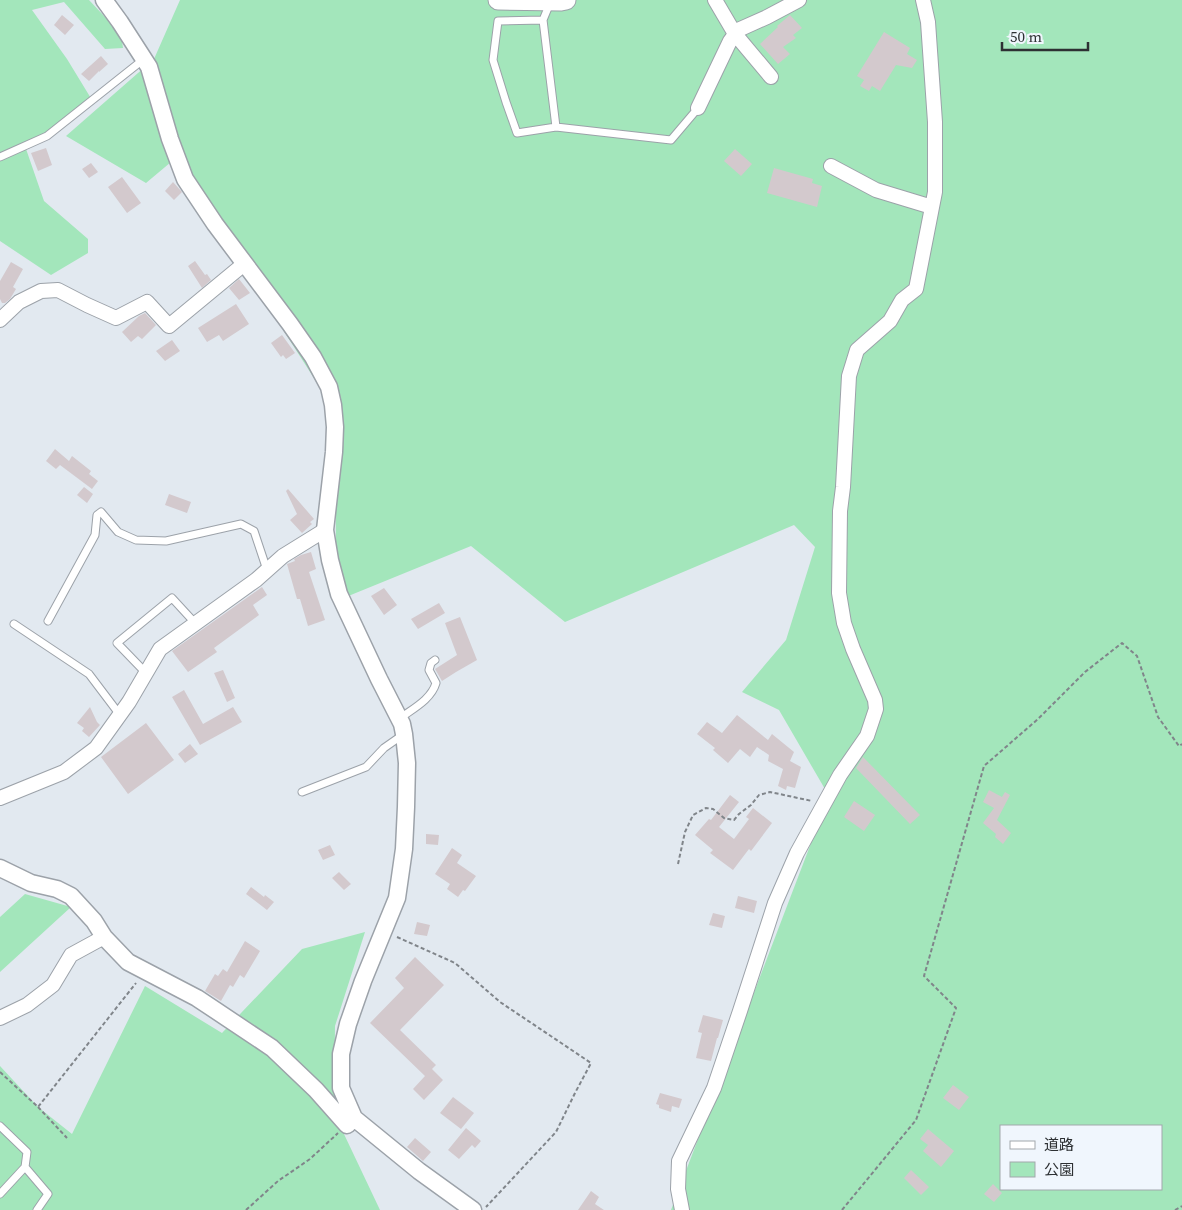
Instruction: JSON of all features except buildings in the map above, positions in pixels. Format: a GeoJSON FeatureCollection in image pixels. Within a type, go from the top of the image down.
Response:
{"type":"FeatureCollection","features":[{"type":"Feature","properties":{"kind":"main road"},"geometry":{"type":"LineString","coordinates":[[498,0],[558,0]]}},
{"type":"Feature","properties":{"kind":"street"},"geometry":{"type":"LineString","coordinates":[[104,0],[149,66],[170,139],[185,179],[244,264],[313,357],[329,387],[334,405],[336,427],[326,530],[330,560],[339,594],[402,726],[407,763],[404,849],[397,898],[363,981],[348,1024],[341,1054],[341,1088],[350,1121]]}},
{"type":"Feature","properties":{"kind":"street"},"geometry":{"type":"LineString","coordinates":[[715,0],[735,34],[771,77]]}},
{"type":"Feature","properties":{"kind":"street"},"geometry":{"type":"LineString","coordinates":[[699,107],[730,40],[738,30],[799,0]]}},
{"type":"Feature","properties":{"kind":"street"},"geometry":{"type":"LineString","coordinates":[[682,1210],[678,1189],[679,1161],[714,1088],[775,903],[797,853],[840,775],[867,736],[876,709],[875,700],[852,649],[844,623],[839,593],[840,511],[849,376],[857,350],[890,321],[902,300],[916,289],[935,192],[935,122],[928,22],[923,0]]}},
{"type":"Feature","properties":{"kind":"street"},"geometry":{"type":"LineString","coordinates":[[830,166],[876,190],[932,208]]}},
{"type":"Feature","properties":{"kind":"street"},"geometry":{"type":"LineString","coordinates":[[0,320],[19,302],[41,291],[58,290],[116,318],[147,302],[169,326],[244,264]]}},
{"type":"Feature","properties":{"kind":"street"},"geometry":{"type":"LineString","coordinates":[[0,798],[64,772],[96,748],[129,702],[160,649],[256,580],[283,556],[326,530]]}},
{"type":"Feature","properties":{"kind":"street"},"geometry":{"type":"LineString","coordinates":[[0,868],[30,883],[57,889],[71,896],[94,921],[104,937],[128,962],[197,998],[272,1048],[350,1121],[473,1210]]}},
{"type":"Feature","properties":{"kind":"street"},"geometry":{"type":"LineString","coordinates":[[0,1018],[27,1005],[53,985],[71,954],[104,937]]}},
{"type":"Feature","properties":{"kind":"lane"},"geometry":{"type":"LineString","coordinates":[[556,127],[543,20],[558,0]]}},
{"type":"Feature","properties":{"kind":"lane"},"geometry":{"type":"LineString","coordinates":[[543,20],[498,21],[493,60],[517,133],[556,127],[671,140],[699,107]]}},
{"type":"Feature","properties":{"kind":"lane"},"geometry":{"type":"LineString","coordinates":[[0,157],[47,136],[144,59]]}},
{"type":"Feature","properties":{"kind":"lane"},"geometry":{"type":"LineString","coordinates":[[48,621],[95,535],[97,515],[102,512],[118,532],[136,540],[166,541],[241,524],[254,531],[267,570]]}},
{"type":"Feature","properties":{"kind":"lane"},"geometry":{"type":"LineString","coordinates":[[146,673],[117,644],[172,598],[195,623]]}},
{"type":"Feature","properties":{"kind":"lane"},"geometry":{"type":"LineString","coordinates":[[14,624],[89,674],[120,715]]}},
{"type":"Feature","properties":{"kind":"lane"},"geometry":{"type":"LineString","coordinates":[[302,792],[366,767],[434,691],[436,684],[430,670],[431,663],[435,660]]}},
{"type":"Feature","properties":{"kind":"lane"},"geometry":{"type":"LineString","coordinates":[[0,1126],[27,1152],[25,1168],[0,1194]]}},
{"type":"Feature","properties":{"kind":"lane"},"geometry":{"type":"LineString","coordinates":[[25,1168],[48,1194],[37,1210]]}},
{"type":"Feature","properties":{"kind":"path"},"geometry":{"type":"LineString","coordinates":[[842,1210],[916,1120],[956,1008],[924,976],[984,766],[1038,719],[1085,672],[1122,643],[1137,656],[1158,717],[1179,746],[1182,744]]}},
{"type":"Feature","properties":{"kind":"path"},"geometry":{"type":"LineString","coordinates":[[678,864],[685,832],[693,814],[706,808],[713,809],[724,818],[734,820],[751,805],[758,795],[770,792],[824,804]]}},
{"type":"Feature","properties":{"kind":"path"},"geometry":{"type":"LineString","coordinates":[[384,931],[455,963],[500,1002],[591,1063],[574,1093],[556,1132],[484,1210]]}},
{"type":"Feature","properties":{"kind":"path"},"geometry":{"type":"LineString","coordinates":[[38,1107],[146,971]]}},
{"type":"Feature","properties":{"kind":"path"},"geometry":{"type":"LineString","coordinates":[[0,1072],[38,1107],[67,1138]]}},
{"type":"Feature","properties":{"kind":"path"},"geometry":{"type":"LineString","coordinates":[[246,1210],[278,1181],[310,1159],[350,1121]]}},
{"type":"Feature","properties":{"kind":"path"},"geometry":{"type":"LineString","coordinates":[[1175,1210],[1182,1206]]}},
{"type":"Feature","properties":{"kind":"green space"},"geometry":{"type":"Polygon","coordinates":[[[0,0],[89,0],[121,34],[123,48],[105,49],[64,2],[32,10],[67,59],[92,100],[44,138],[25,146],[44,201],[88,239],[88,253],[51,275],[0,241],[0,0]]]}},
{"type":"Feature","properties":{"kind":"green space"},"geometry":{"type":"Polygon","coordinates":[[[180,0],[1182,0],[1182,1210],[671,1210],[829,796],[779,710],[742,692],[786,640],[815,547],[794,525],[565,622],[471,546],[341,599],[336,551],[335,411],[212,219],[177,157],[146,183],[66,136],[154,59],[180,0]]]}},
{"type":"Feature","properties":{"kind":"green space"},"geometry":{"type":"Polygon","coordinates":[[[25,894],[71,907],[0,972],[0,917],[25,894]]]}},
{"type":"Feature","properties":{"kind":"green space"},"geometry":{"type":"Polygon","coordinates":[[[365,932],[335,1026],[334,1113],[380,1210],[0,1210],[0,1066],[38,1107],[72,1134],[145,986],[222,1033],[302,949],[365,932]]]}}]}
